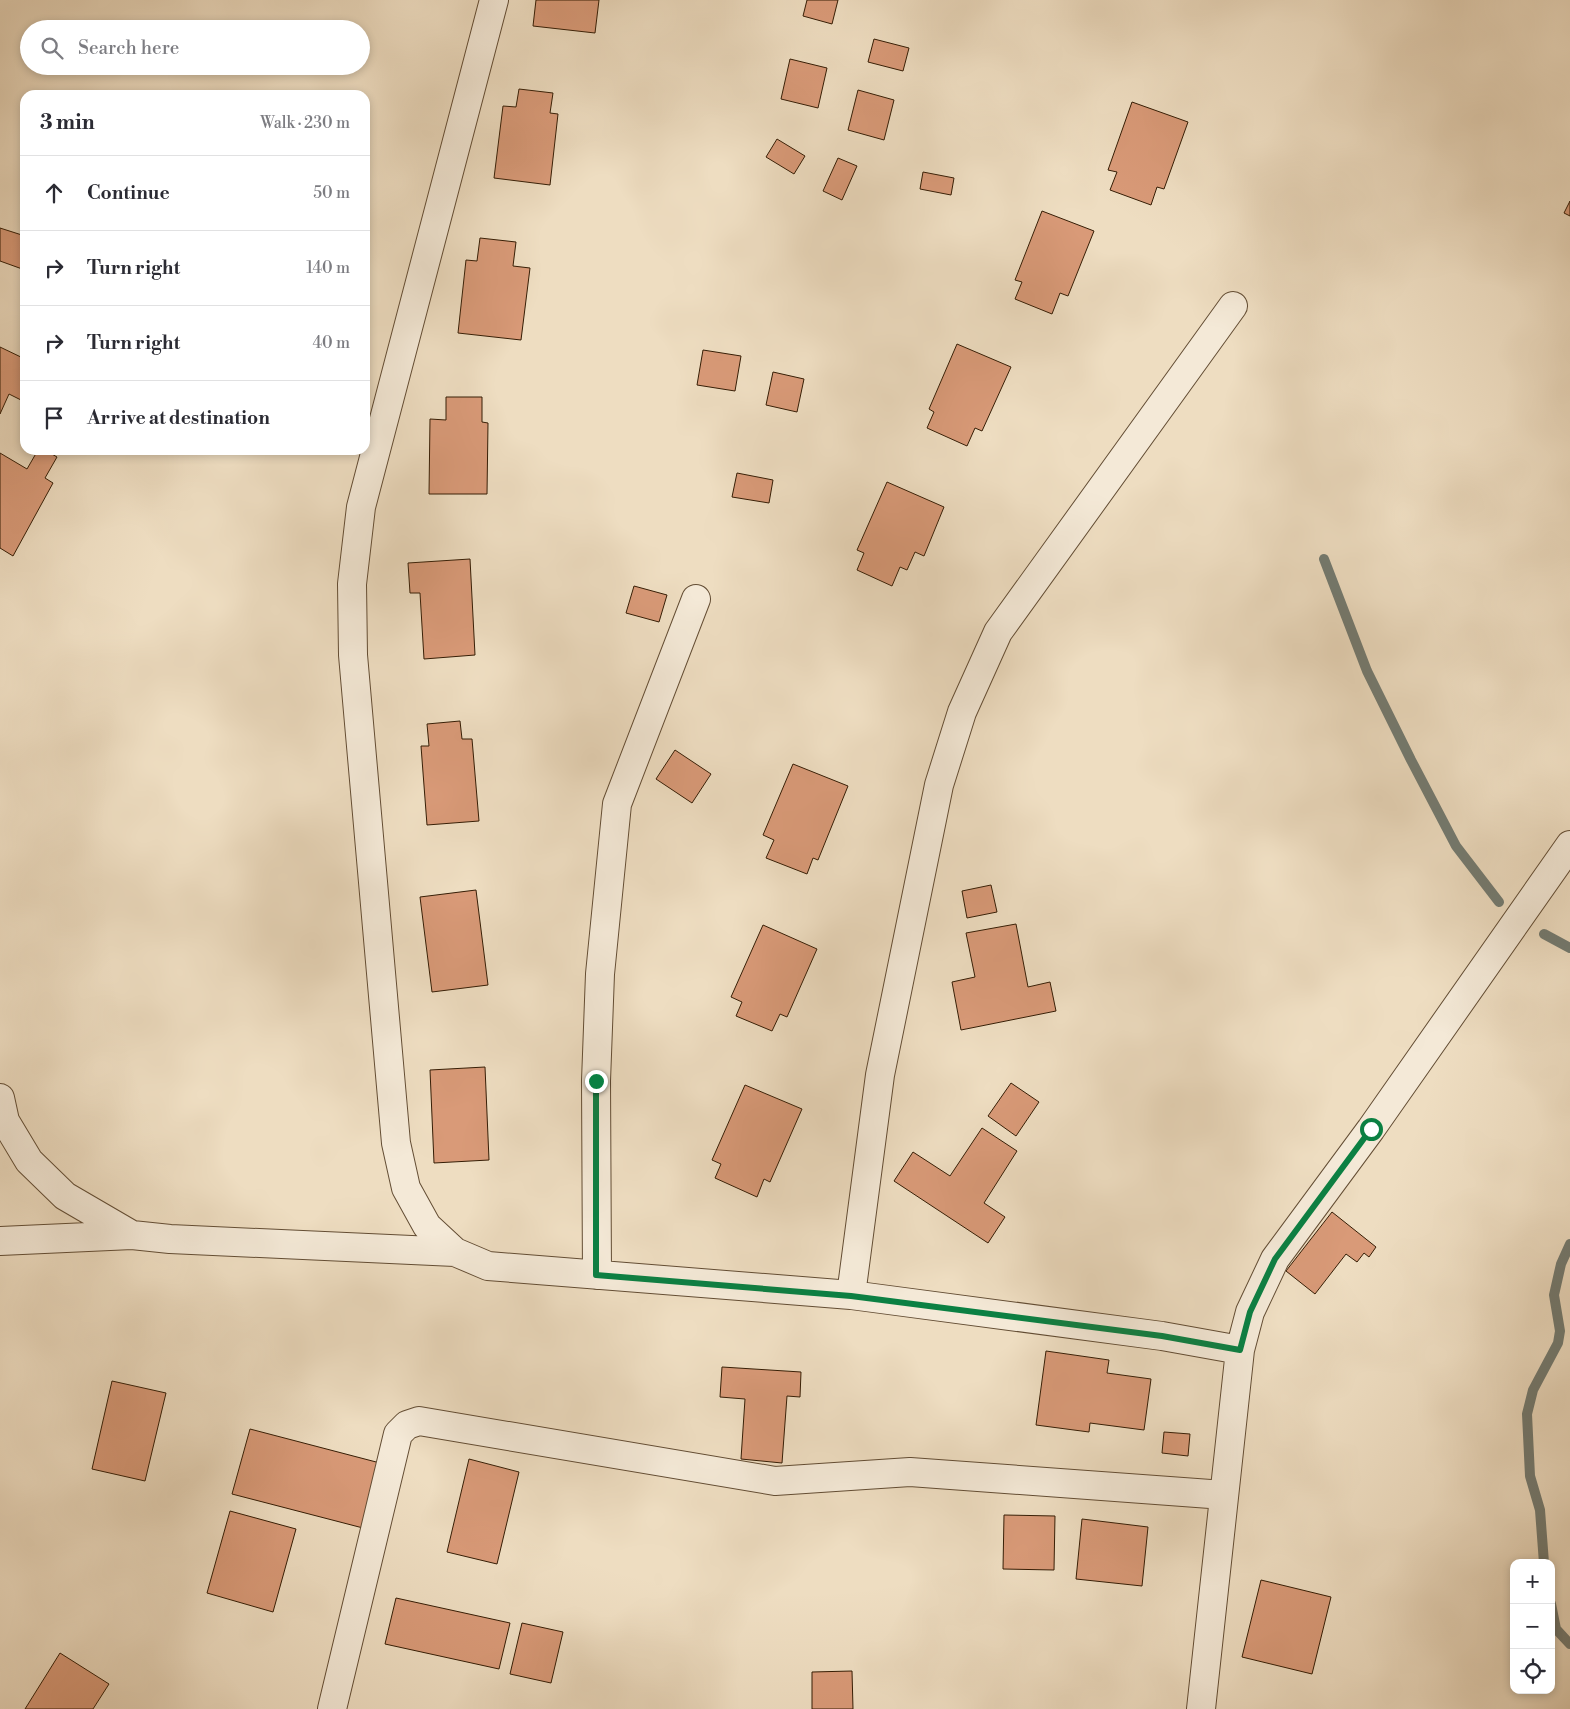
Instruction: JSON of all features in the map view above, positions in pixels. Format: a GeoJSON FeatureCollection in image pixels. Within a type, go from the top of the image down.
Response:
{"type":"FeatureCollection","features":[{"type":"Feature","properties":{"kind":"street"},"geometry":{"type":"LineString","coordinates":[[494,0],[361,506],[352,584],[353,655],[396,1142],[406,1188],[410,1196],[427,1226],[455,1252],[488,1266],[851,1296],[1153,1334],[1240,1350]]}},
{"type":"Feature","properties":{"kind":"street"},"geometry":{"type":"LineString","coordinates":[[851,1296],[880,1075],[939,785],[962,712],[998,632],[1233,306]]}},
{"type":"Feature","properties":{"kind":"street"},"geometry":{"type":"LineString","coordinates":[[596,1275],[596,1081],[600,974],[617,804],[696,599]]}},
{"type":"Feature","properties":{"kind":"street"},"geometry":{"type":"LineString","coordinates":[[1201,1709],[1240,1350],[1250,1312],[1275,1259],[1371,1129],[1570,845]]}},
{"type":"Feature","properties":{"kind":"street"},"geometry":{"type":"LineString","coordinates":[[0,1098],[5,1122],[29,1161],[66,1196],[132,1235]]}},
{"type":"Feature","properties":{"kind":"street"},"geometry":{"type":"LineString","coordinates":[[0,1241],[132,1235],[170,1239],[455,1252]]}},
{"type":"Feature","properties":{"kind":"street"},"geometry":{"type":"LineString","coordinates":[[332,1709],[398,1434],[407,1425],[419,1421],[775,1482],[910,1472],[1224,1495]]}},
{"type":"Feature","properties":{"kind":"building"},"geometry":{"type":"Polygon","coordinates":[[[536,0],[599,0],[595,33],[533,26],[536,0]]]}},
{"type":"Feature","properties":{"kind":"building"},"geometry":{"type":"Polygon","coordinates":[[[807,0],[838,0],[832,24],[803,16],[807,0]]]}},
{"type":"Feature","properties":{"kind":"building"},"geometry":{"type":"Polygon","coordinates":[[[874,39],[909,48],[903,71],[868,62],[874,39]]]}},
{"type":"Feature","properties":{"kind":"building"},"geometry":{"type":"Polygon","coordinates":[[[790,59],[827,68],[818,108],[781,99],[790,59]]]}},
{"type":"Feature","properties":{"kind":"building"},"geometry":{"type":"Polygon","coordinates":[[[519,89],[553,93],[550,113],[558,114],[550,185],[494,178],[503,106],[516,107],[519,89]]]}},
{"type":"Feature","properties":{"kind":"building"},"geometry":{"type":"Polygon","coordinates":[[[858,90],[894,100],[884,140],[848,130],[858,90]]]}},
{"type":"Feature","properties":{"kind":"building"},"geometry":{"type":"Polygon","coordinates":[[[1132,102],[1188,122],[1164,189],[1157,187],[1151,205],[1110,190],[1117,172],[1108,170],[1132,102]]]}},
{"type":"Feature","properties":{"kind":"building"},"geometry":{"type":"Polygon","coordinates":[[[777,139],[805,156],[794,174],[766,157],[777,139]]]}},
{"type":"Feature","properties":{"kind":"building"},"geometry":{"type":"Polygon","coordinates":[[[838,158],[857,166],[842,200],[823,191],[838,158]]]}},
{"type":"Feature","properties":{"kind":"building"},"geometry":{"type":"Polygon","coordinates":[[[923,172],[954,178],[951,195],[920,189],[923,172]]]}},
{"type":"Feature","properties":{"kind":"building"},"geometry":{"type":"Polygon","coordinates":[[[1570,201],[1570,216],[1564,213],[1570,201]]]}},
{"type":"Feature","properties":{"kind":"building"},"geometry":{"type":"Polygon","coordinates":[[[1042,211],[1094,231],[1068,296],[1060,293],[1052,314],[1015,299],[1022,282],[1015,280],[1042,211]]]}},
{"type":"Feature","properties":{"kind":"building"},"geometry":{"type":"Polygon","coordinates":[[[0,228],[20,234],[20,268],[0,261],[0,228]]]}},
{"type":"Feature","properties":{"kind":"building"},"geometry":{"type":"Polygon","coordinates":[[[480,238],[516,242],[513,266],[530,268],[521,340],[458,333],[466,260],[477,261],[480,238]]]}},
{"type":"Feature","properties":{"kind":"building"},"geometry":{"type":"Polygon","coordinates":[[[957,344],[1011,367],[982,431],[975,428],[967,446],[927,428],[934,412],[929,409],[957,344]]]}},
{"type":"Feature","properties":{"kind":"building"},"geometry":{"type":"Polygon","coordinates":[[[0,347],[20,357],[20,400],[9,394],[0,414],[0,347]]]}},
{"type":"Feature","properties":{"kind":"building"},"geometry":{"type":"Polygon","coordinates":[[[703,350],[741,356],[735,391],[697,385],[703,350]]]}},
{"type":"Feature","properties":{"kind":"building"},"geometry":{"type":"Polygon","coordinates":[[[773,372],[804,379],[797,412],[766,405],[773,372]]]}},
{"type":"Feature","properties":{"kind":"building"},"geometry":{"type":"Polygon","coordinates":[[[446,397],[482,397],[482,422],[488,423],[487,494],[429,494],[430,419],[446,420],[446,397]]]}},
{"type":"Feature","properties":{"kind":"building"},"geometry":{"type":"Polygon","coordinates":[[[0,453],[27,469],[35,455],[54,455],[57,457],[45,478],[53,483],[13,556],[0,548],[0,453]]]}},
{"type":"Feature","properties":{"kind":"building"},"geometry":{"type":"Polygon","coordinates":[[[737,473],[773,480],[769,503],[732,497],[737,473]]]}},
{"type":"Feature","properties":{"kind":"building"},"geometry":{"type":"Polygon","coordinates":[[[887,482],[944,507],[924,556],[915,552],[907,570],[900,567],[892,586],[857,570],[864,553],[857,550],[887,482]]]}},
{"type":"Feature","properties":{"kind":"building"},"geometry":{"type":"Polygon","coordinates":[[[470,559],[475,655],[424,659],[420,593],[410,593],[408,563],[470,559]]]}},
{"type":"Feature","properties":{"kind":"building"},"geometry":{"type":"Polygon","coordinates":[[[634,586],[667,595],[659,622],[626,613],[634,586]]]}},
{"type":"Feature","properties":{"kind":"building"},"geometry":{"type":"Polygon","coordinates":[[[460,721],[462,739],[472,739],[479,821],[427,825],[421,746],[429,746],[427,724],[460,721]]]}},
{"type":"Feature","properties":{"kind":"building"},"geometry":{"type":"Polygon","coordinates":[[[675,750],[711,774],[692,803],[656,779],[675,750]]]}},
{"type":"Feature","properties":{"kind":"building"},"geometry":{"type":"Polygon","coordinates":[[[793,764],[848,786],[818,860],[813,858],[807,874],[766,858],[774,840],[763,835],[793,764]]]}},
{"type":"Feature","properties":{"kind":"building"},"geometry":{"type":"Polygon","coordinates":[[[991,885],[997,912],[967,918],[962,891],[991,885]]]}},
{"type":"Feature","properties":{"kind":"building"},"geometry":{"type":"Polygon","coordinates":[[[476,890],[488,985],[432,992],[420,897],[476,890]]]}},
{"type":"Feature","properties":{"kind":"building"},"geometry":{"type":"Polygon","coordinates":[[[1016,924],[1028,987],[1050,982],[1056,1011],[961,1030],[952,982],[975,977],[966,933],[1016,924]]]}},
{"type":"Feature","properties":{"kind":"building"},"geometry":{"type":"Polygon","coordinates":[[[763,925],[817,949],[787,1017],[780,1014],[772,1031],[736,1016],[742,1002],[731,997],[763,925]]]}},
{"type":"Feature","properties":{"kind":"building"},"geometry":{"type":"Polygon","coordinates":[[[485,1067],[489,1160],[434,1163],[430,1070],[485,1067]]]}},
{"type":"Feature","properties":{"kind":"building"},"geometry":{"type":"Polygon","coordinates":[[[1011,1083],[1039,1102],[1016,1136],[988,1116],[1011,1083]]]}},
{"type":"Feature","properties":{"kind":"building"},"geometry":{"type":"Polygon","coordinates":[[[745,1085],[802,1109],[770,1182],[764,1179],[757,1197],[715,1178],[721,1164],[712,1160],[745,1085]]]}},
{"type":"Feature","properties":{"kind":"building"},"geometry":{"type":"Polygon","coordinates":[[[982,1128],[1017,1151],[984,1203],[1005,1217],[988,1243],[894,1181],[913,1152],[950,1176],[982,1128]]]}},
{"type":"Feature","properties":{"kind":"building"},"geometry":{"type":"Polygon","coordinates":[[[1332,1212],[1376,1247],[1369,1257],[1364,1253],[1357,1262],[1346,1254],[1315,1294],[1286,1271],[1332,1212]]]}},
{"type":"Feature","properties":{"kind":"building"},"geometry":{"type":"Polygon","coordinates":[[[1046,1351],[1109,1360],[1107,1373],[1151,1379],[1144,1430],[1090,1423],[1089,1432],[1036,1425],[1046,1351]]]}},
{"type":"Feature","properties":{"kind":"building"},"geometry":{"type":"Polygon","coordinates":[[[722,1367],[801,1372],[800,1397],[787,1396],[782,1463],[741,1459],[745,1399],[720,1397],[722,1367]]]}},
{"type":"Feature","properties":{"kind":"building"},"geometry":{"type":"Polygon","coordinates":[[[112,1381],[166,1393],[145,1481],[92,1469],[112,1381]]]}},
{"type":"Feature","properties":{"kind":"building"},"geometry":{"type":"Polygon","coordinates":[[[250,1429],[380,1463],[363,1528],[232,1494],[250,1429]]]}},
{"type":"Feature","properties":{"kind":"building"},"geometry":{"type":"Polygon","coordinates":[[[1164,1432],[1190,1434],[1188,1456],[1162,1453],[1164,1432]]]}},
{"type":"Feature","properties":{"kind":"building"},"geometry":{"type":"Polygon","coordinates":[[[469,1459],[519,1472],[497,1564],[447,1552],[469,1459]]]}},
{"type":"Feature","properties":{"kind":"building"},"geometry":{"type":"Polygon","coordinates":[[[230,1511],[296,1529],[273,1612],[207,1593],[230,1511]]]}},
{"type":"Feature","properties":{"kind":"building"},"geometry":{"type":"Polygon","coordinates":[[[1004,1515],[1055,1516],[1054,1570],[1003,1569],[1004,1515]]]}},
{"type":"Feature","properties":{"kind":"building"},"geometry":{"type":"Polygon","coordinates":[[[1082,1519],[1148,1527],[1142,1586],[1076,1579],[1082,1519]]]}},
{"type":"Feature","properties":{"kind":"building"},"geometry":{"type":"Polygon","coordinates":[[[1261,1580],[1331,1597],[1312,1674],[1242,1657],[1261,1580]]]}},
{"type":"Feature","properties":{"kind":"building"},"geometry":{"type":"Polygon","coordinates":[[[396,1598],[510,1623],[499,1669],[385,1644],[396,1598]]]}},
{"type":"Feature","properties":{"kind":"building"},"geometry":{"type":"Polygon","coordinates":[[[522,1623],[563,1632],[551,1683],[510,1674],[522,1623]]]}},
{"type":"Feature","properties":{"kind":"building"},"geometry":{"type":"Polygon","coordinates":[[[60,1653],[109,1684],[93,1709],[25,1709],[60,1653]]]}},
{"type":"Feature","properties":{"kind":"building"},"geometry":{"type":"Polygon","coordinates":[[[852,1671],[853,1709],[812,1709],[812,1672],[852,1671]]]}},
{"type":"Feature","properties":{"kind":"waterway"},"geometry":{"type":"LineString","coordinates":[[1324,559],[1367,671],[1411,760],[1456,846],[1499,902]]}},
{"type":"Feature","properties":{"kind":"waterway"},"geometry":{"type":"LineString","coordinates":[[1544,934],[1570,948]]}},
{"type":"Feature","properties":{"kind":"waterway"},"geometry":{"type":"LineString","coordinates":[[1544,1559],[1540,1510],[1530,1476],[1527,1414],[1533,1390],[1558,1343],[1560,1331],[1554,1295],[1561,1264],[1570,1244]]}},
{"type":"Feature","properties":{"kind":"waterway"},"geometry":{"type":"LineString","coordinates":[[1555,1624],[1556,1629],[1570,1644]]}},
{"type":"Feature","properties":{"kind":"route"},"geometry":{"type":"LineString","coordinates":[[596,1081],[596,1275],[851,1296],[1162,1336],[1240,1350],[1250,1312],[1275,1259],[1371,1129]]}}]}
